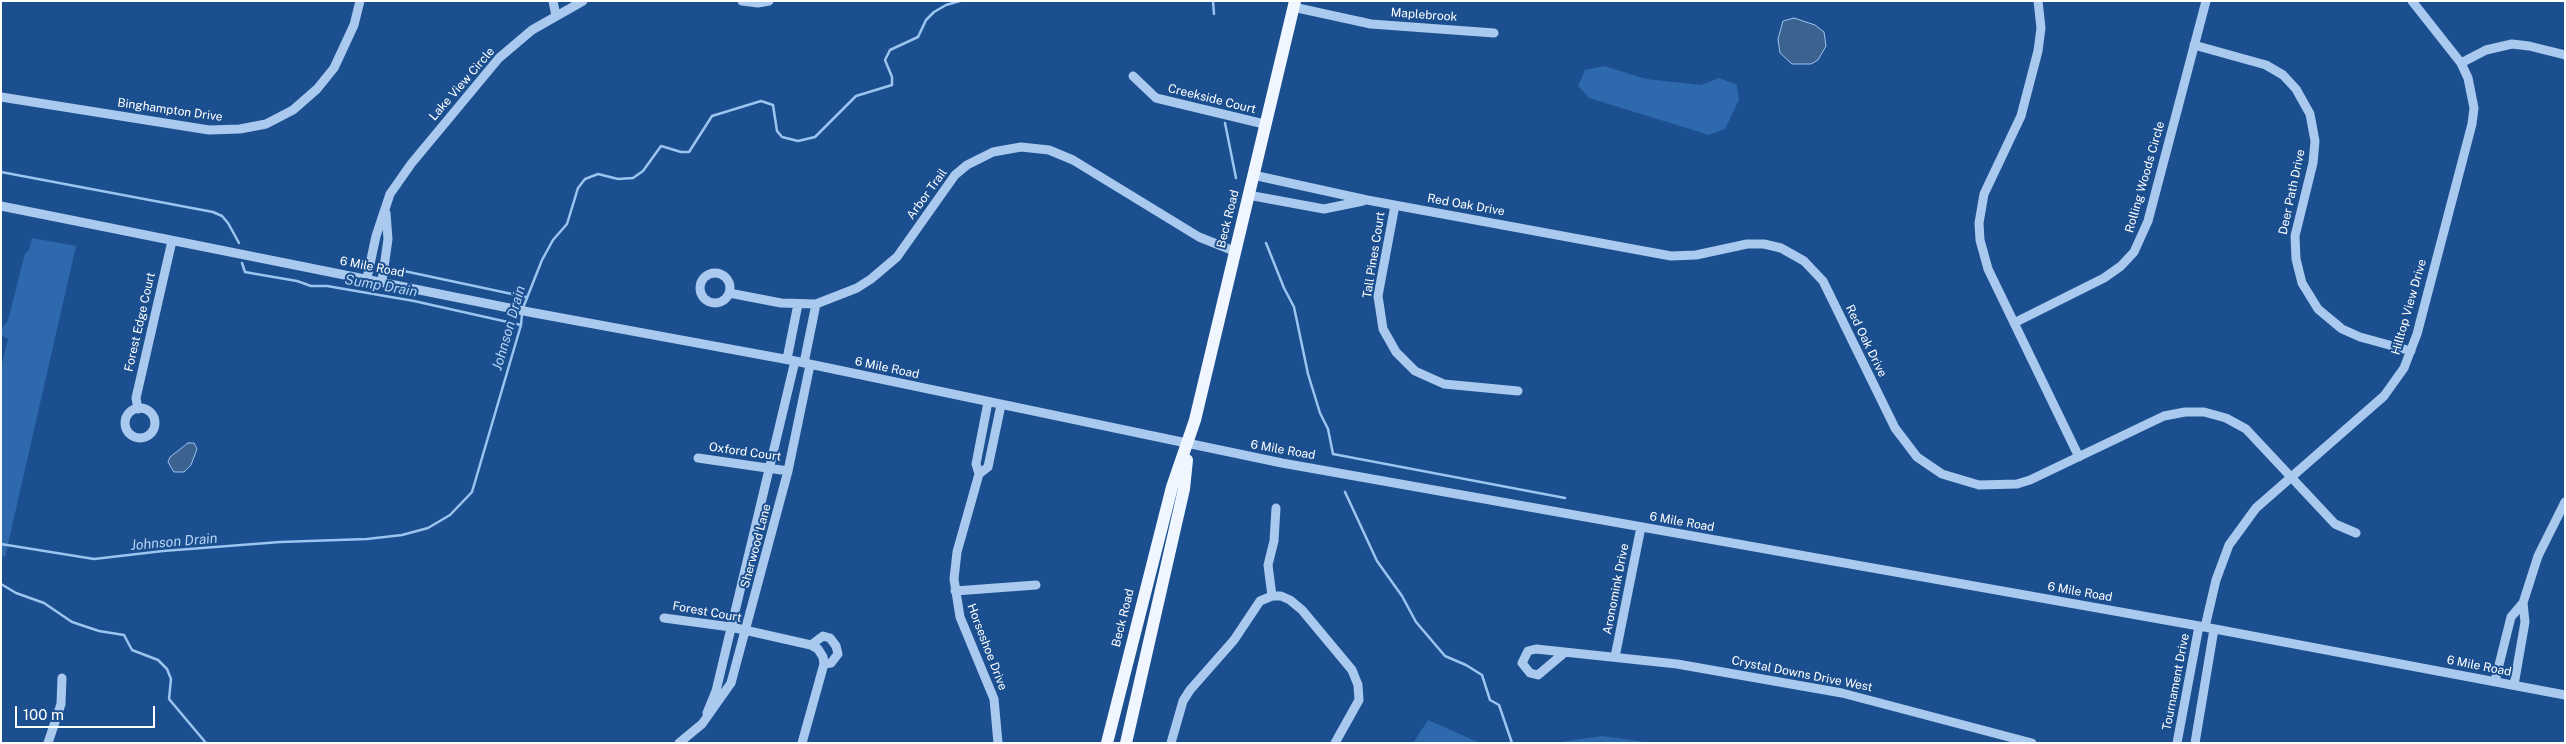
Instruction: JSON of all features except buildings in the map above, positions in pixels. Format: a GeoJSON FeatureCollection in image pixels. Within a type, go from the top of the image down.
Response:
{"type":"FeatureCollection","features":[{"type":"Feature","properties":{"kind":"main road","name":"Beck Road"},"geometry":{"type":"LineString","coordinates":[[1107,743],[1172,487],[1188,443],[1294,4]]}},
{"type":"Feature","properties":{"kind":"main road","name":"Beck Road"},"geometry":{"type":"LineString","coordinates":[[1126,743],[1184,489],[1188,443]]}},
{"type":"Feature","properties":{"kind":"street","name":"Binghampton Drive"},"geometry":{"type":"LineString","coordinates":[[1,97],[209,130],[240,130],[266,124],[298,106],[317,89],[334,68],[354,25],[360,1]]}},
{"type":"Feature","properties":{"kind":"street"},"geometry":{"type":"LineString","coordinates":[[553,1],[556,16]]}},
{"type":"Feature","properties":{"kind":"street","name":"Lake View Circle"},"geometry":{"type":"LineString","coordinates":[[367,278],[376,236],[396,184],[492,65],[532,30],[583,1]]}},
{"type":"Feature","properties":{"kind":"street"},"geometry":{"type":"LineString","coordinates":[[742,1],[758,4],[769,1]]}},
{"type":"Feature","properties":{"kind":"street"},"geometry":{"type":"LineString","coordinates":[[2038,1],[2041,28],[2036,60],[2020,116],[1986,189],[1979,223],[1985,259],[2079,457]]}},
{"type":"Feature","properties":{"kind":"street","name":"Rolling Woods Circle"},"geometry":{"type":"LineString","coordinates":[[2014,323],[2104,278],[2121,266],[2134,252],[2148,221],[2206,1]]}},
{"type":"Feature","properties":{"kind":"street","name":"Hilltop View Drive"},"geometry":{"type":"LineString","coordinates":[[2202,627],[2216,580],[2229,546],[2256,508],[2384,396],[2399,377],[2411,351],[2472,124],[2472,93],[2461,63],[2412,1]]}},
{"type":"Feature","properties":{"kind":"street","name":"Maplebrook"},"geometry":{"type":"LineString","coordinates":[[1294,4],[1371,24],[1494,33]]}},
{"type":"Feature","properties":{"kind":"street"},"geometry":{"type":"LineString","coordinates":[[2461,63],[2486,50],[2512,44],[2565,55]]}},
{"type":"Feature","properties":{"kind":"street","name":"Deer Path Drive"},"geometry":{"type":"LineString","coordinates":[[2194,45],[2266,65],[2283,75],[2296,89],[2310,114],[2315,141],[2313,163],[2295,236],[2296,259],[2302,283],[2318,308],[2342,329],[2360,337],[2411,351]]}},
{"type":"Feature","properties":{"kind":"street","name":"Creekside Court"},"geometry":{"type":"LineString","coordinates":[[1133,76],[1156,98],[1264,124]]}},
{"type":"Feature","properties":{"kind":"street","name":"Arbor Trail"},"geometry":{"type":"LineString","coordinates":[[729,293],[781,303],[798,304],[816,304],[838,297],[872,279],[892,262],[907,244],[942,190],[955,175],[978,159],[993,152],[1013,148],[1049,150],[1072,160],[1199,236],[1234,251]]}},
{"type":"Feature","properties":{"kind":"street","name":"Red Oak Drive"},"geometry":{"type":"LineString","coordinates":[[1253,175],[1367,200],[1670,256],[1696,255],[1747,244],[1764,244],[1781,248],[1804,261],[1823,281],[1895,428],[1909,449],[1927,465],[1962,482],[2000,486],[2030,480],[2164,416],[2185,412],[2204,412],[2226,418],[2246,430],[2289,478],[2335,524],[2356,533]]}},
{"type":"Feature","properties":{"kind":"street","name":"Red Oak Drive"},"geometry":{"type":"LineString","coordinates":[[1248,195],[1324,209],[1367,200]]}},
{"type":"Feature","properties":{"kind":"street","name":"Tall Pines Court"},"geometry":{"type":"LineString","coordinates":[[1395,205],[1378,296],[1383,329],[1396,352],[1415,371],[1444,384],[1518,390]]}},
{"type":"Feature","properties":{"kind":"street","name":"6 Mile Road"},"geometry":{"type":"LineString","coordinates":[[1,206],[382,281],[517,310],[799,362],[1282,463],[2214,629],[2565,695]]}},
{"type":"Feature","properties":{"kind":"street","name":"Lake View Circle"},"geometry":{"type":"LineString","coordinates":[[382,281],[388,239],[386,208]]}},
{"type":"Feature","properties":{"kind":"street","name":"Forest Edge Court"},"geometry":{"type":"LineString","coordinates":[[138,409],[136,398],[172,241]]}},
{"type":"Feature","properties":{"kind":"street"},"geometry":{"type":"LineString","coordinates":[[798,304],[799,362]]}},
{"type":"Feature","properties":{"kind":"street"},"geometry":{"type":"LineString","coordinates":[[799,362],[816,304]]}},
{"type":"Feature","properties":{"kind":"street","name":"Sherwood Lane"},"geometry":{"type":"LineString","coordinates":[[702,724],[716,691],[799,362]]}},
{"type":"Feature","properties":{"kind":"street","name":"Sherwood Lane"},"geometry":{"type":"LineString","coordinates":[[679,743],[702,724],[731,683],[747,632],[788,471],[799,362]]}},
{"type":"Feature","properties":{"kind":"street","name":"Horseshoe Drive"},"geometry":{"type":"LineString","coordinates":[[988,402],[976,464],[979,474],[956,552],[955,591],[960,617],[994,699],[998,743]]}},
{"type":"Feature","properties":{"kind":"street","name":"Horseshoe Drive"},"geometry":{"type":"LineString","coordinates":[[979,474],[988,467],[1001,405]]}},
{"type":"Feature","properties":{"kind":"street","name":"Oxford Court"},"geometry":{"type":"LineString","coordinates":[[698,458],[788,471]]}},
{"type":"Feature","properties":{"kind":"street"},"geometry":{"type":"LineString","coordinates":[[2495,681],[2511,617],[2523,603],[2538,556],[2565,502]]}},
{"type":"Feature","properties":{"kind":"street"},"geometry":{"type":"LineString","coordinates":[[1272,596],[1268,565],[1274,541],[1276,508]]}},
{"type":"Feature","properties":{"kind":"street","name":"Aronomink Drive"},"geometry":{"type":"LineString","coordinates":[[1616,656],[1641,527]]}},
{"type":"Feature","properties":{"kind":"street"},"geometry":{"type":"LineString","coordinates":[[955,591],[1036,585]]}},
{"type":"Feature","properties":{"kind":"street"},"geometry":{"type":"LineString","coordinates":[[1171,743],[1183,701],[1190,690],[1234,640],[1260,601],[1272,596],[1281,596],[1290,600],[1302,610],[1352,670],[1358,685],[1359,700],[1335,743]]}},
{"type":"Feature","properties":{"kind":"street"},"geometry":{"type":"LineString","coordinates":[[2514,685],[2526,622],[2523,603]]}},
{"type":"Feature","properties":{"kind":"street","name":"Forest Court"},"geometry":{"type":"LineString","coordinates":[[664,618],[731,627],[811,645]]}},
{"type":"Feature","properties":{"kind":"street","name":"Tournament Drive"},"geometry":{"type":"LineString","coordinates":[[2177,743],[2202,627]]}},
{"type":"Feature","properties":{"kind":"street"},"geometry":{"type":"LineString","coordinates":[[2195,743],[2214,629]]}},
{"type":"Feature","properties":{"kind":"street"},"geometry":{"type":"LineString","coordinates":[[802,743],[824,664],[823,657],[811,645],[823,636],[830,638],[836,646],[838,654],[831,663],[824,664]]}},
{"type":"Feature","properties":{"kind":"street","name":"Crystal Downs Drive West"},"geometry":{"type":"LineString","coordinates":[[1564,653],[1616,656],[1695,667],[1816,688],[2032,743]]}},
{"type":"Feature","properties":{"kind":"street"},"geometry":{"type":"LineString","coordinates":[[48,743],[61,704],[62,678]]}},
{"type":"Feature","properties":{"kind":"shaded area"},"geometry":{"type":"Polygon","coordinates":[[[1794,18],[1815,25],[1824,32],[1826,46],[1818,60],[1811,64],[1792,64],[1780,53],[1778,39],[1783,21],[1794,18]]]}},
{"type":"Feature","properties":{"kind":"shaded area"},"geometry":{"type":"Polygon","coordinates":[[[1604,66],[1646,79],[1701,85],[1719,78],[1737,85],[1739,100],[1725,129],[1709,135],[1589,98],[1578,86],[1585,70],[1604,66]]]}},
{"type":"Feature","properties":{"kind":"shaded area"},"geometry":{"type":"Polygon","coordinates":[[[32,238],[76,246],[5,557],[1,556],[1,368],[8,339],[1,335],[1,329],[7,322],[25,253],[29,250],[32,238]]]}},
{"type":"Feature","properties":{"kind":"shaded area"},"geometry":{"type":"Polygon","coordinates":[[[188,443],[194,443],[197,449],[191,465],[184,472],[174,472],[168,462],[170,457],[188,443]]]}},
{"type":"Feature","properties":{"kind":"shaded area"},"geometry":{"type":"Polygon","coordinates":[[[1428,720],[1480,743],[1413,743],[1428,720]]]}},
{"type":"Feature","properties":{"kind":"shaded area"},"geometry":{"type":"Polygon","coordinates":[[[1602,736],[1652,743],[1553,743],[1602,736]]]}},
{"type":"Feature","properties":{"kind":"waterway","name":"Johnson Drain"},"geometry":{"type":"LineString","coordinates":[[523,308],[542,260],[553,240],[567,224],[578,188],[585,179],[598,174],[618,179],[633,178],[643,171],[661,146],[681,152],[689,152],[712,116],[761,101],[773,105],[777,131],[782,137],[798,141],[815,137],[856,96],[892,85],[892,77],[885,60],[890,50],[918,37],[926,20],[934,12],[946,5],[960,1]]}},
{"type":"Feature","properties":{"kind":"waterway"},"geometry":{"type":"LineString","coordinates":[[1213,1],[1214,14]]}},
{"type":"Feature","properties":{"kind":"waterway"},"geometry":{"type":"LineString","coordinates":[[1225,123],[1236,178]]}},
{"type":"Feature","properties":{"kind":"waterway","name":"Sump Drain"},"geometry":{"type":"LineString","coordinates":[[1,172],[213,212],[222,216],[228,223],[239,243]]}},
{"type":"Feature","properties":{"kind":"waterway"},"geometry":{"type":"LineString","coordinates":[[1266,243],[1284,288],[1294,307],[1308,374],[1320,413],[1328,429],[1333,454],[1565,498]]}},
{"type":"Feature","properties":{"kind":"waterway","name":"Sump Drain"},"geometry":{"type":"LineString","coordinates":[[242,263],[245,272],[297,281],[311,286],[327,286],[414,301],[521,325]]}},
{"type":"Feature","properties":{"kind":"waterway"},"geometry":{"type":"LineString","coordinates":[[404,271],[526,297]]}},
{"type":"Feature","properties":{"kind":"waterway","name":"Johnson Drain"},"geometry":{"type":"LineString","coordinates":[[1,544],[94,559],[163,551],[280,542],[367,539],[402,535],[428,528],[450,515],[472,492],[521,325],[522,314]]}},
{"type":"Feature","properties":{"kind":"waterway"},"geometry":{"type":"LineString","coordinates":[[1345,492],[1377,561],[1402,596],[1416,622],[1445,656],[1466,665],[1482,675],[1490,700],[1499,705],[1512,743]]}},
{"type":"Feature","properties":{"kind":"waterway"},"geometry":{"type":"LineString","coordinates":[[1,584],[16,593],[44,603],[72,622],[99,631],[124,635],[132,650],[158,660],[167,669],[171,679],[169,699],[206,743]]}}]}
